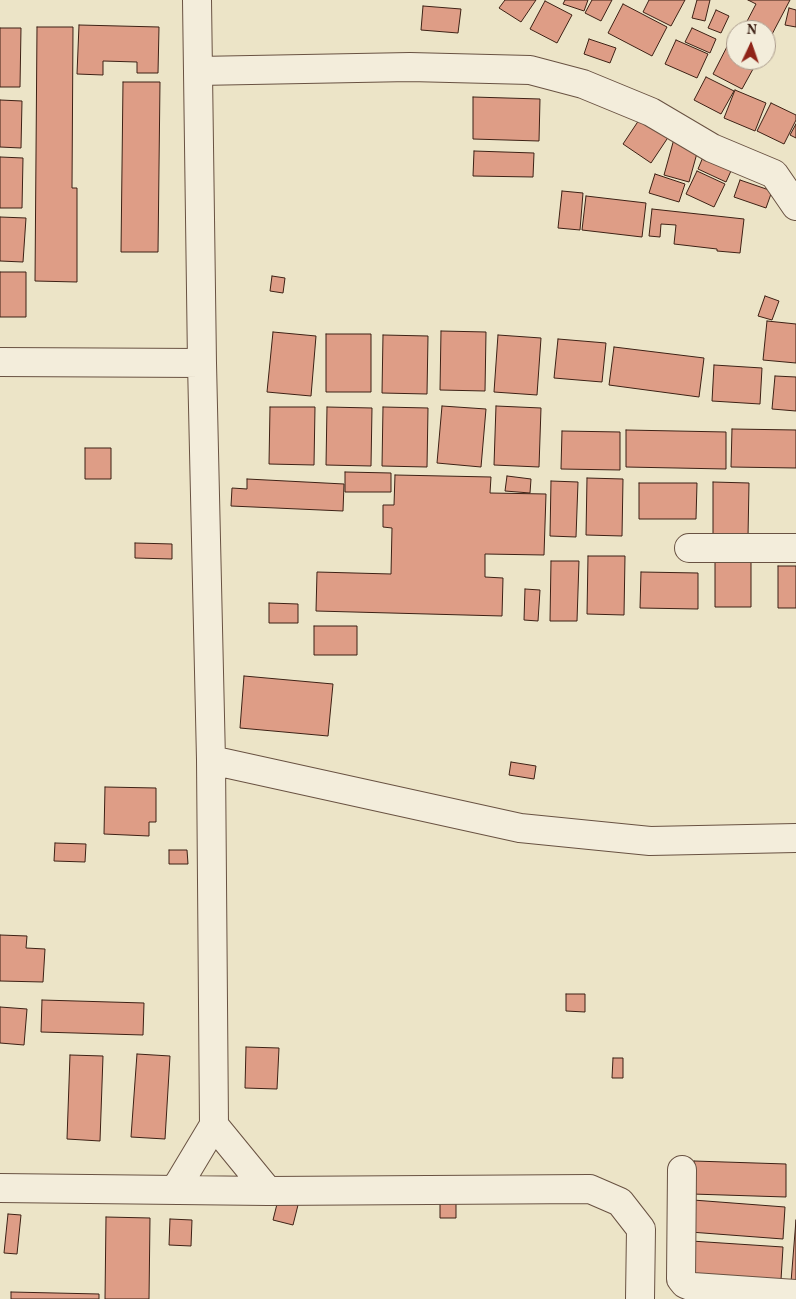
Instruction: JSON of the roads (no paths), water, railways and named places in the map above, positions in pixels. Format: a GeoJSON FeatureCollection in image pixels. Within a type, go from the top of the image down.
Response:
{"type":"FeatureCollection","features":[{"type":"Feature","properties":{"kind":"street"},"geometry":{"type":"LineString","coordinates":[[175,1190],[214,1125],[211,760],[202,363],[197,0]]}},
{"type":"Feature","properties":{"kind":"street"},"geometry":{"type":"LineString","coordinates":[[198,71],[410,67],[530,70],[583,84],[651,112],[712,148],[774,174],[796,206]]}},
{"type":"Feature","properties":{"kind":"street"},"geometry":{"type":"LineString","coordinates":[[0,362],[202,363]]}},
{"type":"Feature","properties":{"kind":"street"},"geometry":{"type":"LineString","coordinates":[[689,548],[796,548]]}},
{"type":"Feature","properties":{"kind":"street"},"geometry":{"type":"LineString","coordinates":[[211,760],[520,828],[650,840],[796,838]]}},
{"type":"Feature","properties":{"kind":"street"},"geometry":{"type":"LineString","coordinates":[[214,1125],[268,1191]]}},
{"type":"Feature","properties":{"kind":"street"},"geometry":{"type":"LineString","coordinates":[[682,1170],[681,1279],[685,1284],[693,1287],[796,1294]]}},
{"type":"Feature","properties":{"kind":"street"},"geometry":{"type":"LineString","coordinates":[[0,1188],[268,1191],[590,1189],[620,1202],[641,1229],[640,1299]]}}]}
